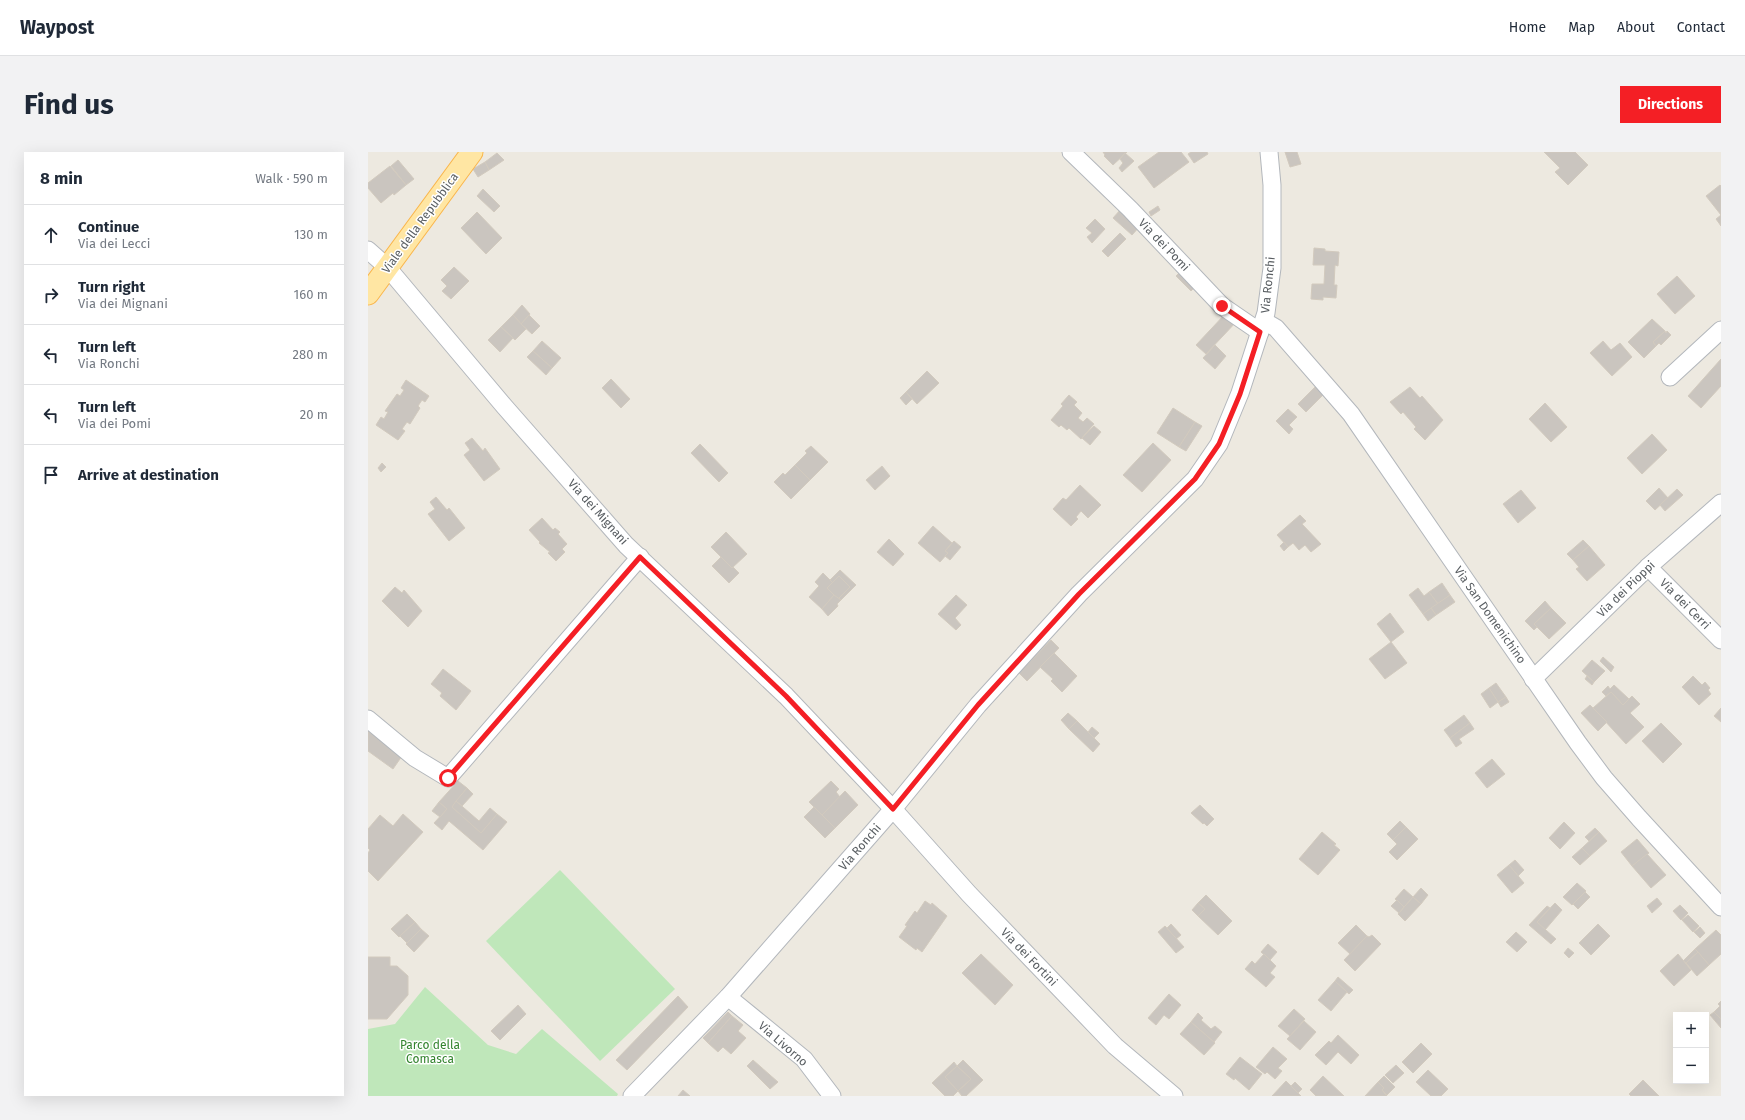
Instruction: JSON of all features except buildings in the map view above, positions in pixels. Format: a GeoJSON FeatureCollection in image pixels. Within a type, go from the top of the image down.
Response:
{"type":"FeatureCollection","features":[{"type":"Feature","properties":{"kind":"main road","name":"Viale della Repubblica"},"geometry":{"type":"LineString","coordinates":[[368,294],[472,152]]}},
{"type":"Feature","properties":{"kind":"street","name":"Via dei Pomi"},"geometry":{"type":"LineString","coordinates":[[1072,152],[1130,209],[1222,306],[1262,327]]}},
{"type":"Feature","properties":{"kind":"street","name":"Via Ronchi"},"geometry":{"type":"LineString","coordinates":[[632,1096],[728,997],[893,809],[978,705],[1036,641],[1079,594],[1195,479],[1219,444],[1240,394],[1262,327],[1272,268],[1272,185],[1269,152]]}},
{"type":"Feature","properties":{"kind":"street","name":"Via dei Mignani"},"geometry":{"type":"LineString","coordinates":[[368,250],[387,267],[504,406],[626,545],[786,696],[893,809]]}},
{"type":"Feature","properties":{"kind":"street","name":"Via San Domenichino"},"geometry":{"type":"LineString","coordinates":[[1262,327],[1276,328],[1351,414],[1533,678],[1604,778],[1721,907]]}},
{"type":"Feature","properties":{"kind":"street"},"geometry":{"type":"LineString","coordinates":[[1670,377],[1721,330]]}},
{"type":"Feature","properties":{"kind":"street","name":"Via dei Pioppi"},"geometry":{"type":"LineString","coordinates":[[1533,678],[1648,567],[1721,503]]}},
{"type":"Feature","properties":{"kind":"street"},"geometry":{"type":"LineString","coordinates":[[368,719],[415,758],[448,778],[640,557]]}},
{"type":"Feature","properties":{"kind":"street","name":"Via dei Cerri"},"geometry":{"type":"LineString","coordinates":[[1648,567],[1721,640]]}},
{"type":"Feature","properties":{"kind":"street","name":"Via dei Fortini"},"geometry":{"type":"LineString","coordinates":[[893,809],[969,894],[1115,1046],[1174,1096]]}},
{"type":"Feature","properties":{"kind":"street","name":"Via Livorno"},"geometry":{"type":"LineString","coordinates":[[728,997],[804,1059],[832,1096]]}},
{"type":"Feature","properties":{"kind":"green space"},"geometry":{"type":"Polygon","coordinates":[[[560,870],[675,989],[600,1061],[486,941],[560,870]]]}},
{"type":"Feature","properties":{"kind":"green space","name":"Parco della Comasca"},"geometry":{"type":"Polygon","coordinates":[[[425,987],[488,1045],[516,1054],[542,1029],[618,1094],[617,1096],[368,1096],[368,1029],[395,1024],[425,987]]]}},
{"type":"Feature","properties":{"kind":"route"},"geometry":{"type":"LineString","coordinates":[[448,778],[640,557],[786,696],[893,809],[978,705],[1079,594],[1195,479],[1219,444],[1240,394],[1260,332],[1222,306]]}}]}
